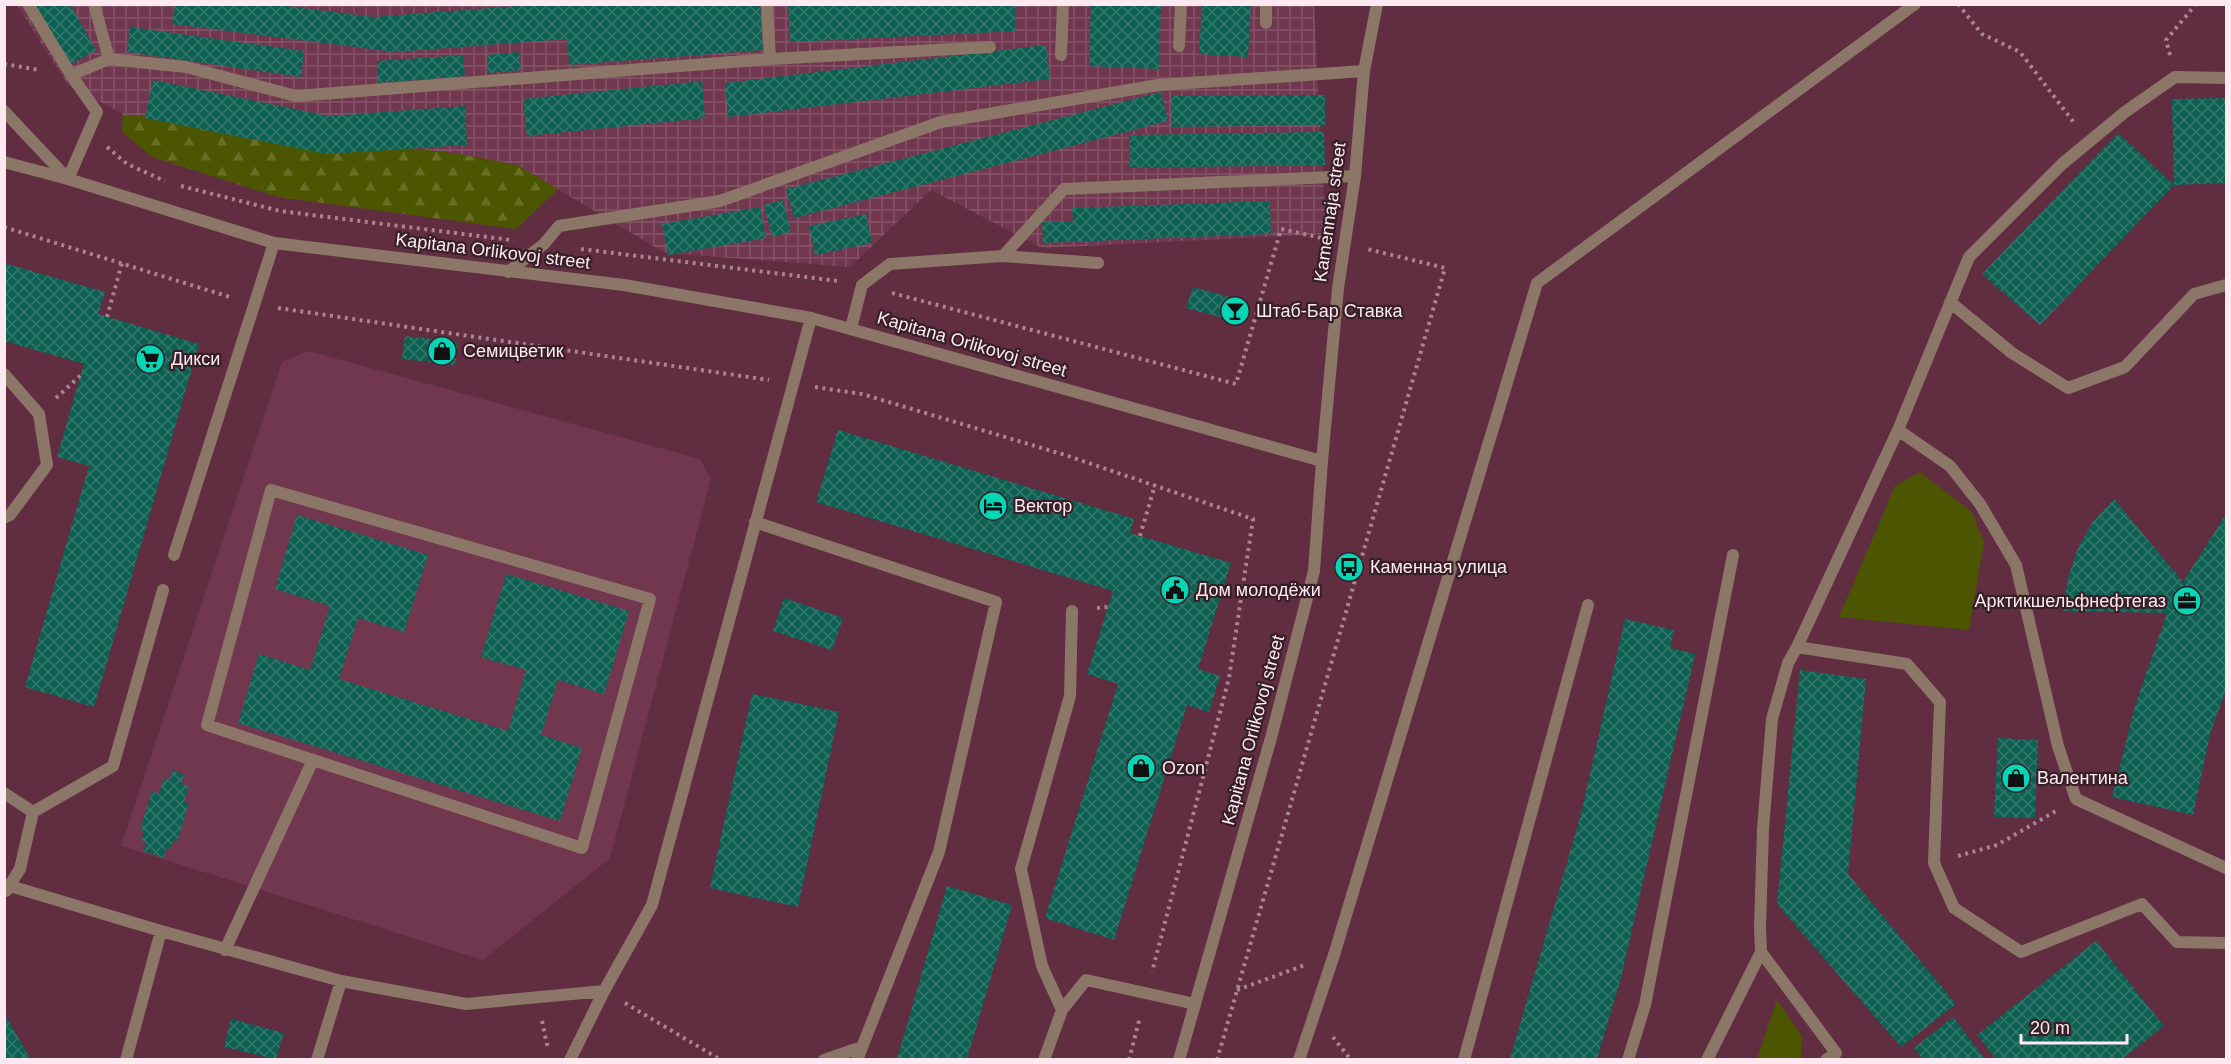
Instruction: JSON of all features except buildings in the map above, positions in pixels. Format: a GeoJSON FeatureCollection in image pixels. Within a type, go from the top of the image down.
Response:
{"type":"FeatureCollection","features":[{"type":"Feature","properties":{"kind":"street"},"geometry":{"type":"LineString","coordinates":[[4,111],[68,179],[97,112],[70,75],[28,4]]}},
{"type":"Feature","properties":{"kind":"street"},"geometry":{"type":"LineString","coordinates":[[94,4],[109,59]]}},
{"type":"Feature","properties":{"kind":"street"},"geometry":{"type":"LineString","coordinates":[[767,4],[770,59]]}},
{"type":"Feature","properties":{"kind":"street"},"geometry":{"type":"LineString","coordinates":[[1061,55],[1063,4]]}},
{"type":"Feature","properties":{"kind":"street"},"geometry":{"type":"LineString","coordinates":[[1179,46],[1181,4]]}},
{"type":"Feature","properties":{"kind":"street"},"geometry":{"type":"LineString","coordinates":[[1266,4],[1266,23]]}},
{"type":"Feature","properties":{"kind":"street","name":"Kamennaja street"},"geometry":{"type":"LineString","coordinates":[[1322,461],[1338,288],[1354,177],[1364,71],[1377,4]]}},
{"type":"Feature","properties":{"kind":"street"},"geometry":{"type":"LineString","coordinates":[[1299,1059],[1334,955],[1537,283],[1916,4]]}},
{"type":"Feature","properties":{"kind":"street"},"geometry":{"type":"LineString","coordinates":[[70,75],[109,59],[186,67],[296,96],[770,59],[990,47]]}},
{"type":"Feature","properties":{"kind":"street"},"geometry":{"type":"LineString","coordinates":[[508,272],[544,244],[560,226],[720,201],[941,122],[1158,85],[1364,71]]}},
{"type":"Feature","properties":{"kind":"street"},"geometry":{"type":"LineString","coordinates":[[1707,1059],[1761,952],[1763,829],[1772,719],[1788,663],[1898,430],[1970,256],[2062,164],[2125,112],[2175,76],[2226,78]]}},
{"type":"Feature","properties":{"kind":"street","name":"Kapitana Orlikovoj street"},"geometry":{"type":"LineString","coordinates":[[4,162],[68,179],[274,243],[624,285],[811,318],[1322,461],[1314,571],[1264,761],[1179,1059]]}},
{"type":"Feature","properties":{"kind":"street"},"geometry":{"type":"LineString","coordinates":[[1003,256],[1064,189],[1354,177]]}},
{"type":"Feature","properties":{"kind":"street"},"geometry":{"type":"LineString","coordinates":[[174,555],[274,243]]}},
{"type":"Feature","properties":{"kind":"street"},"geometry":{"type":"LineString","coordinates":[[851,328],[862,285],[890,264],[1003,256],[1098,263]]}},
{"type":"Feature","properties":{"kind":"street"},"geometry":{"type":"LineString","coordinates":[[1950,302],[2012,353],[2068,388],[2125,367],[2194,294],[2226,285]]}},
{"type":"Feature","properties":{"kind":"street"},"geometry":{"type":"LineString","coordinates":[[570,1059],[604,991],[652,906],[811,318]]}},
{"type":"Feature","properties":{"kind":"street"},"geometry":{"type":"LineString","coordinates":[[4,374],[39,414],[47,465],[10,515],[4,518]]}},
{"type":"Feature","properties":{"kind":"street"},"geometry":{"type":"LineString","coordinates":[[1898,430],[1950,466],[1980,504],[2016,565],[2058,746],[2076,799],[2226,868]]}},
{"type":"Feature","properties":{"kind":"street"},"geometry":{"type":"LineString","coordinates":[[272,490],[650,599],[582,848],[313,760],[207,725],[272,490]]}},
{"type":"Feature","properties":{"kind":"street"},"geometry":{"type":"LineString","coordinates":[[755,522],[996,602],[939,852],[857,1059]]}},
{"type":"Feature","properties":{"kind":"street"},"geometry":{"type":"LineString","coordinates":[[1628,1059],[1644,1005],[1733,555]]}},
{"type":"Feature","properties":{"kind":"street"},"geometry":{"type":"LineString","coordinates":[[162,590],[113,766],[33,812],[20,870],[7,889],[341,981],[466,1004],[604,991]]}},
{"type":"Feature","properties":{"kind":"street"},"geometry":{"type":"LineString","coordinates":[[1464,1059],[1588,606]]}},
{"type":"Feature","properties":{"kind":"street"},"geometry":{"type":"LineString","coordinates":[[1062,1010],[1042,966],[1021,869],[1070,696],[1072,610]]}},
{"type":"Feature","properties":{"kind":"street"},"geometry":{"type":"LineString","coordinates":[[1797,647],[1907,664],[1940,702],[1934,863],[1954,908],[2021,952],[2142,904],[2177,942],[2226,943]]}},
{"type":"Feature","properties":{"kind":"street"},"geometry":{"type":"LineString","coordinates":[[225,950],[313,760]]}},
{"type":"Feature","properties":{"kind":"street"},"geometry":{"type":"LineString","coordinates":[[4,793],[33,812]]}},
{"type":"Feature","properties":{"kind":"street"},"geometry":{"type":"LineString","coordinates":[[126,1059],[161,931]]}},
{"type":"Feature","properties":{"kind":"street"},"geometry":{"type":"LineString","coordinates":[[1761,952],[1836,1053],[1826,1059]]}},
{"type":"Feature","properties":{"kind":"street"},"geometry":{"type":"LineString","coordinates":[[1044,1059],[1062,1010],[1086,980],[1195,1004]]}},
{"type":"Feature","properties":{"kind":"street"},"geometry":{"type":"LineString","coordinates":[[317,1059],[341,981]]}},
{"type":"Feature","properties":{"kind":"street"},"geometry":{"type":"LineString","coordinates":[[824,1059],[862,1047]]}},
{"type":"Feature","properties":{"kind":"path"},"geometry":{"type":"LineString","coordinates":[[1958,4],[1982,34],[2020,52],[2073,122]]}},
{"type":"Feature","properties":{"kind":"path"},"geometry":{"type":"LineString","coordinates":[[2175,76],[2166,40],[2196,4]]}},
{"type":"Feature","properties":{"kind":"path"},"geometry":{"type":"LineString","coordinates":[[4,64],[41,71]]}},
{"type":"Feature","properties":{"kind":"path"},"geometry":{"type":"LineString","coordinates":[[91,128],[107,147],[128,164],[167,182]]}},
{"type":"Feature","properties":{"kind":"path"},"geometry":{"type":"LineString","coordinates":[[178,185],[280,211],[862,285],[1236,384],[1281,229],[1445,268],[1218,1059]]}},
{"type":"Feature","properties":{"kind":"path"},"geometry":{"type":"LineString","coordinates":[[4,226],[254,304],[862,394],[1065,454],[1253,519],[1229,678],[1129,1059]]}},
{"type":"Feature","properties":{"kind":"path"},"geometry":{"type":"LineString","coordinates":[[107,317],[122,263]]}},
{"type":"Feature","properties":{"kind":"path"},"geometry":{"type":"LineString","coordinates":[[39,414],[82,374]]}},
{"type":"Feature","properties":{"kind":"path"},"geometry":{"type":"LineString","coordinates":[[1140,536],[1155,485]]}},
{"type":"Feature","properties":{"kind":"path"},"geometry":{"type":"LineString","coordinates":[[1934,863],[1997,845],[2076,799]]}},
{"type":"Feature","properties":{"kind":"path"},"geometry":{"type":"LineString","coordinates":[[1237,990],[1334,955]]}},
{"type":"Feature","properties":{"kind":"path"},"geometry":{"type":"LineString","coordinates":[[604,991],[721,1059]]}},
{"type":"Feature","properties":{"kind":"path"},"geometry":{"type":"LineString","coordinates":[[538,997],[549,1054]]}},
{"type":"Feature","properties":{"kind":"shaded area"},"geometry":{"type":"Polygon","coordinates":[[[17,5],[1314,5],[1326,234],[1042,248],[931,190],[850,267],[665,253],[517,165],[459,154],[123,114],[68,85],[17,5]]]}},
{"type":"Feature","properties":{"kind":"shaded area"},"geometry":{"type":"Polygon","coordinates":[[[309,351],[700,459],[711,479],[610,858],[483,960],[121,846],[282,362],[309,351]]]}},
{"type":"Feature","properties":{"kind":"green space"},"geometry":{"type":"Polygon","coordinates":[[[123,114],[459,154],[517,165],[558,189],[516,229],[278,197],[152,157],[122,132],[123,114]]]}},
{"type":"Feature","properties":{"kind":"green space"},"geometry":{"type":"Polygon","coordinates":[[[1920,472],[1972,512],[1984,543],[1969,630],[1839,617],[1895,486],[1920,472]]]}},
{"type":"Feature","properties":{"kind":"green space"},"geometry":{"type":"Polygon","coordinates":[[[1777,1000],[1802,1036],[1801,1059],[1757,1059],[1777,1000]]]}},
{"type":"Feature","properties":{"kind":"place","name":"Штаб-Бар Ставка"},"geometry":{"type":"Point","coordinates":[1235,311]}},
{"type":"Feature","properties":{"kind":"place","name":"Семицветик"},"geometry":{"type":"Point","coordinates":[442,351]}},
{"type":"Feature","properties":{"kind":"place","name":"Дикси"},"geometry":{"type":"Point","coordinates":[150,359]}},
{"type":"Feature","properties":{"kind":"place","name":"Вектор"},"geometry":{"type":"Point","coordinates":[993,506]}},
{"type":"Feature","properties":{"kind":"place","name":"Каменная улица"},"geometry":{"type":"Point","coordinates":[1349,567]}},
{"type":"Feature","properties":{"kind":"place","name":"Дом молодёжи"},"geometry":{"type":"Point","coordinates":[1175,590]}},
{"type":"Feature","properties":{"kind":"place","name":"Арктикшельфнефтегаз"},"geometry":{"type":"Point","coordinates":[2187,601]}},
{"type":"Feature","properties":{"kind":"place","name":"Ozon"},"geometry":{"type":"Point","coordinates":[1141,768]}},
{"type":"Feature","properties":{"kind":"place","name":"Валентина"},"geometry":{"type":"Point","coordinates":[2016,778]}}]}
